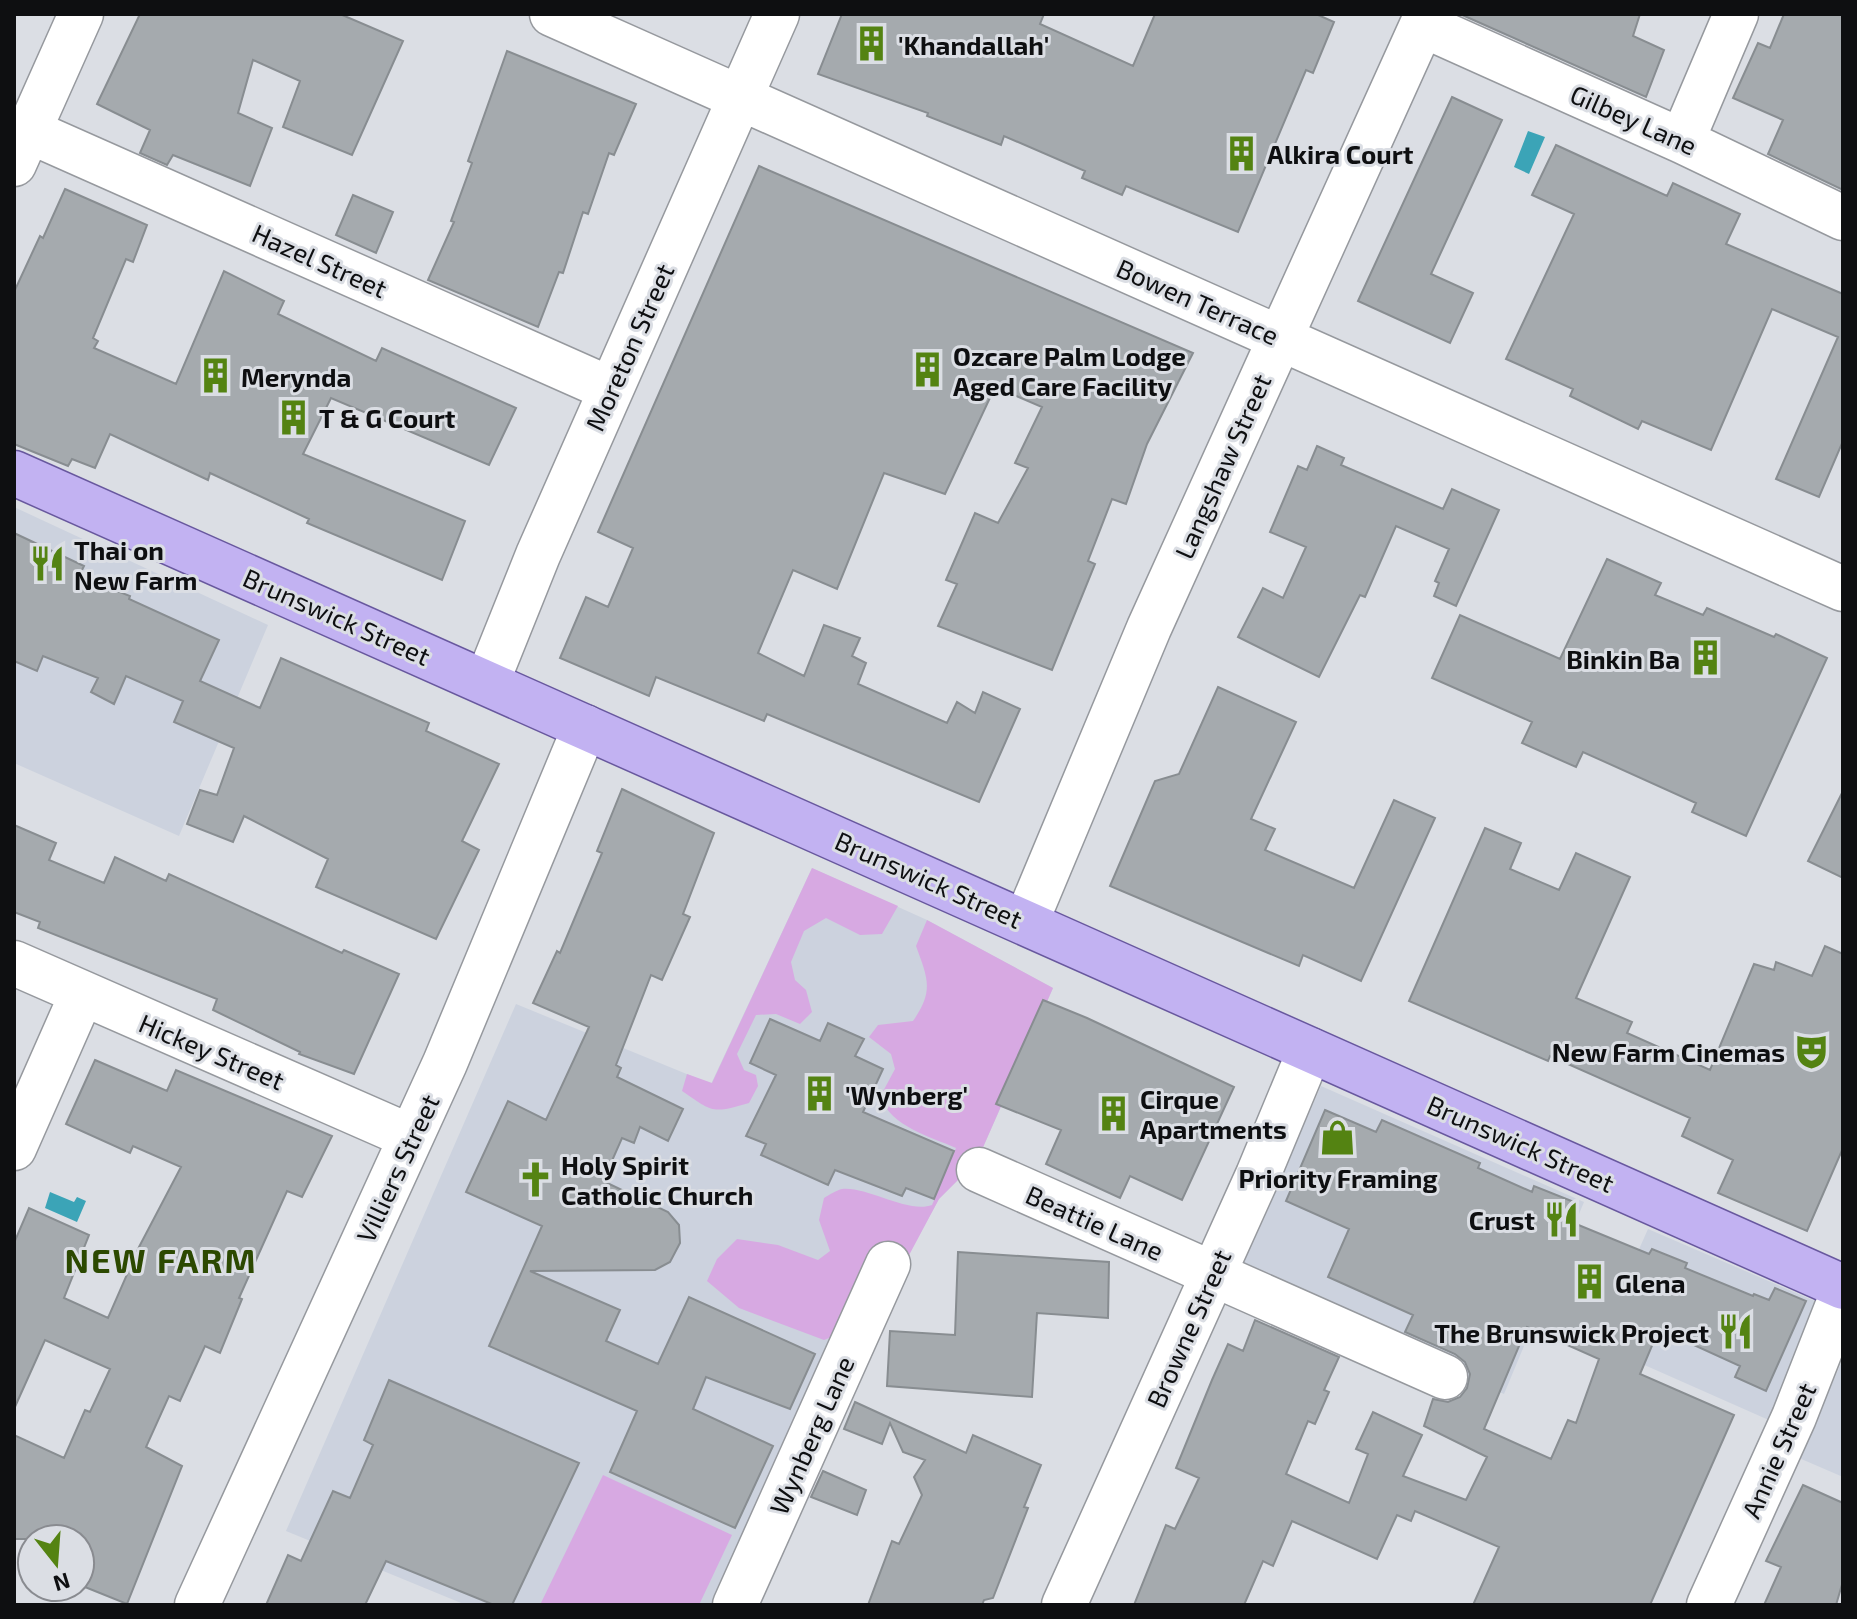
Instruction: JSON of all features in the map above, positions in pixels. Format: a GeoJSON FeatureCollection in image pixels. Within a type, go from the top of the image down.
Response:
{"type":"FeatureCollection","features":[{"type":"Feature","properties":{"kind":"main road","name":"Brunswick Street"},"geometry":{"type":"LineString","coordinates":[[14,473],[1026,922],[1843,1290]]}},
{"type":"Feature","properties":{"kind":"street"},"geometry":{"type":"LineString","coordinates":[[21,148],[81,14]]}},
{"type":"Feature","properties":{"kind":"street","name":"Bowen Terrace"},"geometry":{"type":"LineString","coordinates":[[552,14],[1843,589]]}},
{"type":"Feature","properties":{"kind":"street","name":"Moreton Street"},"geometry":{"type":"LineString","coordinates":[[487,682],[610,389],[777,14]]}},
{"type":"Feature","properties":{"kind":"street"},"geometry":{"type":"LineString","coordinates":[[1682,141],[1736,14]]}},
{"type":"Feature","properties":{"kind":"street","name":"Gilbey Lane"},"geometry":{"type":"LineString","coordinates":[[1425,19],[1843,218]]}},
{"type":"Feature","properties":{"kind":"street","name":"Langshaw Street"},"geometry":{"type":"LineString","coordinates":[[1026,922],[1143,642],[1425,19]]}},
{"type":"Feature","properties":{"kind":"street","name":"Hazel Street"},"geometry":{"type":"LineString","coordinates":[[21,148],[610,389]]}},
{"type":"Feature","properties":{"kind":"street","name":"Villiers Street"},"geometry":{"type":"LineString","coordinates":[[197,1605],[411,1137],[522,882],[585,727]]}},
{"type":"Feature","properties":{"kind":"street","name":"Hickey Street"},"geometry":{"type":"LineString","coordinates":[[14,963],[411,1137]]}},
{"type":"Feature","properties":{"kind":"street"},"geometry":{"type":"LineString","coordinates":[[14,1148],[82,994]]}},
{"type":"Feature","properties":{"kind":"street","name":"Browne Street"},"geometry":{"type":"LineString","coordinates":[[1064,1605],[1258,1175],[1310,1050]]}},
{"type":"Feature","properties":{"kind":"street","name":"Beattie Lane"},"geometry":{"type":"LineString","coordinates":[[979,1170],[1445,1377]]}},
{"type":"Feature","properties":{"kind":"street","name":"Wynberg Lane"},"geometry":{"type":"LineString","coordinates":[[735,1605],[888,1264]]}},
{"type":"Feature","properties":{"kind":"street","name":"Annie Street"},"geometry":{"type":"LineString","coordinates":[[1709,1605],[1794,1417],[1843,1290]]}},
{"type":"Feature","properties":{"kind":"shaded area"},"geometry":{"type":"Polygon","coordinates":[[[14,507],[268,625],[179,836],[14,763],[14,507]]]}},
{"type":"Feature","properties":{"kind":"shaded area"},"geometry":{"type":"Polygon","coordinates":[[[812,868],[927,920],[1053,988],[977,1161],[939,1199],[716,1605],[466,1605],[286,1531],[516,1004],[711,1084],[812,868]]]}},
{"type":"Feature","properties":{"kind":"shaded area"},"geometry":{"type":"Polygon","coordinates":[[[812,868],[898,906],[882,934],[860,935],[826,918],[804,931],[791,962],[795,980],[806,990],[812,1012],[800,1024],[776,1014],[756,1015],[737,1054],[744,1070],[756,1075],[758,1086],[749,1103],[719,1110],[707,1107],[682,1091],[687,1074],[712,1083],[812,868]]]}},
{"type":"Feature","properties":{"kind":"shaded area"},"geometry":{"type":"Polygon","coordinates":[[[927,920],[1053,988],[977,1161],[939,1199],[907,1259],[839,1334],[824,1340],[739,1308],[707,1281],[717,1259],[737,1239],[778,1245],[818,1260],[830,1251],[819,1220],[824,1198],[840,1190],[852,1189],[911,1206],[932,1205],[956,1148],[912,1129],[893,1116],[880,1097],[895,1069],[891,1054],[869,1037],[878,1025],[913,1021],[920,1011],[927,985],[916,946],[927,920]]]}},
{"type":"Feature","properties":{"kind":"shaded area"},"geometry":{"type":"Polygon","coordinates":[[[1321,1086],[1584,1202],[1504,1394],[1236,1276],[1321,1086]]]}},
{"type":"Feature","properties":{"kind":"shaded area"},"geometry":{"type":"Polygon","coordinates":[[[1648,1229],[1824,1305],[1771,1421],[1597,1344],[1648,1229]]]}},
{"type":"Feature","properties":{"kind":"shaded area"},"geometry":{"type":"Polygon","coordinates":[[[1843,1359],[1843,1477],[1799,1458],[1843,1359]]]}},
{"type":"Feature","properties":{"kind":"shaded area"},"geometry":{"type":"Polygon","coordinates":[[[603,1475],[732,1535],[699,1605],[540,1605],[603,1475]]]}},
{"type":"Feature","properties":{"kind":"water"},"geometry":{"type":"Polygon","coordinates":[[[1528,131],[1545,137],[1529,174],[1514,167],[1528,131]]]}},
{"type":"Feature","properties":{"kind":"water"},"geometry":{"type":"Polygon","coordinates":[[[50,1192],[74,1202],[77,1197],[86,1201],[77,1222],[45,1208],[50,1192]]]}},
{"type":"Feature","properties":{"kind":"building"},"geometry":{"type":"Polygon","coordinates":[[[140,14],[340,14],[403,41],[352,155],[283,127],[300,81],[253,60],[238,113],[272,128],[250,186],[173,155],[167,165],[140,153],[150,130],[97,104],[140,14]]]}},
{"type":"Feature","properties":{"kind":"building"},"geometry":{"type":"Polygon","coordinates":[[[842,14],[1044,14],[1040,24],[1133,66],[1155,14],[1316,14],[1334,22],[1313,73],[1306,70],[1238,232],[1126,186],[1122,195],[1082,178],[1085,171],[1004,136],[1001,145],[927,116],[928,113],[818,74],[842,14]]]}},
{"type":"Feature","properties":{"kind":"building"},"geometry":{"type":"Polygon","coordinates":[[[1460,14],[1640,14],[1633,36],[1664,50],[1646,97],[1460,14]]]}},
{"type":"Feature","properties":{"kind":"building"},"geometry":{"type":"Polygon","coordinates":[[[1784,14],[1843,14],[1843,190],[1768,154],[1783,120],[1733,98],[1758,43],[1770,48],[1784,14]]]}},
{"type":"Feature","properties":{"kind":"building"},"geometry":{"type":"Polygon","coordinates":[[[507,51],[636,104],[614,155],[609,153],[588,214],[583,212],[563,273],[559,272],[538,327],[428,280],[454,222],[451,221],[472,163],[468,161],[507,51]]]}},
{"type":"Feature","properties":{"kind":"building"},"geometry":{"type":"Polygon","coordinates":[[[1452,97],[1502,120],[1431,274],[1473,293],[1450,343],[1358,301],[1452,97]]]}},
{"type":"Feature","properties":{"kind":"building"},"geometry":{"type":"Polygon","coordinates":[[[1556,145],[1667,196],[1673,183],[1740,214],[1726,244],[1843,294],[1843,441],[1819,497],[1776,479],[1838,337],[1772,309],[1711,450],[1642,421],[1638,429],[1570,396],[1573,389],[1506,359],[1574,214],[1532,195],[1556,145]]]}},
{"type":"Feature","properties":{"kind":"building","name":"Ozcare Palm Lodge Aged Care Facility"},"geometry":{"type":"Polygon","coordinates":[[[759,166],[1193,353],[1147,444],[1126,504],[1112,499],[1088,561],[1095,564],[1052,670],[938,626],[957,584],[946,580],[975,513],[998,523],[1028,468],[1015,463],[1042,407],[995,387],[945,494],[884,473],[837,589],[793,570],[758,653],[804,676],[824,625],[860,638],[852,656],[866,663],[858,684],[947,723],[957,702],[975,713],[983,692],[1020,709],[979,802],[767,714],[764,721],[656,677],[649,696],[560,658],[586,597],[608,607],[633,548],[598,532],[759,166]]]}},
{"type":"Feature","properties":{"kind":"building"},"geometry":{"type":"Polygon","coordinates":[[[65,189],[147,225],[133,262],[126,259],[93,338],[98,341],[94,348],[176,384],[224,271],[284,301],[278,314],[376,361],[382,348],[516,408],[489,465],[331,398],[303,454],[465,521],[442,580],[307,523],[309,519],[210,473],[208,480],[110,434],[95,468],[72,459],[68,466],[14,444],[14,292],[65,189]]]}},
{"type":"Feature","properties":{"kind":"building"},"geometry":{"type":"Polygon","coordinates":[[[353,195],[393,212],[376,253],[336,235],[353,195]]]}},
{"type":"Feature","properties":{"kind":"building"},"geometry":{"type":"Polygon","coordinates":[[[1317,446],[1344,458],[1341,465],[1443,509],[1452,489],[1499,510],[1456,606],[1434,596],[1439,583],[1435,581],[1449,549],[1396,526],[1365,597],[1360,595],[1319,677],[1238,637],[1263,588],[1283,598],[1306,547],[1270,532],[1298,466],[1307,470],[1317,446]]]}},
{"type":"Feature","properties":{"kind":"building"},"geometry":{"type":"Polygon","coordinates":[[[14,533],[84,566],[79,576],[130,596],[129,599],[219,640],[200,681],[260,708],[281,658],[429,723],[426,731],[499,764],[462,841],[479,850],[436,939],[316,887],[328,859],[244,816],[233,842],[187,824],[200,790],[217,795],[234,748],[174,722],[183,701],[126,676],[114,704],[91,692],[98,678],[43,656],[37,671],[14,661],[14,533]]]}},
{"type":"Feature","properties":{"kind":"building"},"geometry":{"type":"Polygon","coordinates":[[[1607,559],[1661,583],[1655,595],[1703,615],[1707,608],[1774,637],[1776,634],[1827,658],[1746,836],[1692,812],[1696,803],[1583,752],[1576,767],[1522,743],[1532,722],[1432,678],[1460,615],[1560,659],[1607,559]]]}},
{"type":"Feature","properties":{"kind":"building"},"geometry":{"type":"Polygon","coordinates":[[[1218,687],[1296,722],[1251,819],[1275,829],[1265,850],[1354,888],[1394,800],[1435,818],[1361,981],[1303,955],[1299,966],[1110,886],[1155,781],[1179,774],[1218,687]]]}},
{"type":"Feature","properties":{"kind":"building"},"geometry":{"type":"Polygon","coordinates":[[[622,789],[714,833],[683,914],[690,917],[662,980],[651,975],[616,1065],[621,1068],[617,1077],[683,1109],[668,1141],[640,1127],[634,1143],[622,1138],[603,1181],[668,1212],[679,1225],[680,1243],[670,1262],[655,1270],[530,1271],[620,1310],[606,1341],[658,1364],[689,1297],[815,1354],[790,1409],[706,1377],[693,1409],[773,1446],[735,1528],[610,1472],[637,1411],[489,1346],[542,1226],[466,1192],[508,1101],[546,1120],[589,1027],[533,1003],[557,951],[560,953],[602,853],[597,851],[622,789]]]}},
{"type":"Feature","properties":{"kind":"building"},"geometry":{"type":"Polygon","coordinates":[[[1843,791],[1843,878],[1808,861],[1843,791]]]}},
{"type":"Feature","properties":{"kind":"building"},"geometry":{"type":"Polygon","coordinates":[[[14,825],[56,843],[49,860],[104,883],[115,857],[166,881],[169,874],[342,953],[344,950],[399,974],[354,1074],[299,1054],[213,1010],[217,999],[38,928],[40,922],[14,912],[14,825]]]}},
{"type":"Feature","properties":{"kind":"building"},"geometry":{"type":"Polygon","coordinates":[[[1485,828],[1521,843],[1510,869],[1559,890],[1576,853],[1630,877],[1576,998],[1632,1022],[1627,1033],[1710,1070],[1754,964],[1774,970],[1776,962],[1812,976],[1825,946],[1843,954],[1843,1148],[1807,1231],[1718,1193],[1733,1160],[1682,1136],[1690,1118],[1550,1056],[1548,1061],[1409,1001],[1485,828]]]}},
{"type":"Feature","properties":{"kind":"building"},"geometry":{"type":"Polygon","coordinates":[[[1043,1000],[1234,1087],[1182,1200],[1130,1176],[1120,1198],[1046,1164],[1061,1130],[996,1104],[1043,1000]]]}},
{"type":"Feature","properties":{"kind":"building","name":"'Wynberg'"},"geometry":{"type":"Polygon","coordinates":[[[770,1019],[820,1041],[828,1023],[864,1039],[855,1056],[883,1069],[863,1112],[954,1151],[934,1199],[906,1188],[902,1196],[835,1170],[828,1185],[761,1155],[766,1144],[746,1136],[776,1075],[750,1063],[770,1019]]]}},
{"type":"Feature","properties":{"kind":"building"},"geometry":{"type":"Polygon","coordinates":[[[95,1060],[167,1091],[176,1070],[332,1136],[302,1197],[287,1191],[239,1298],[242,1299],[220,1353],[205,1346],[180,1401],[169,1396],[146,1447],[182,1466],[127,1604],[96,1591],[96,1523],[16,1523],[14,1539],[14,1435],[64,1458],[85,1410],[90,1412],[110,1369],[45,1340],[14,1409],[14,1243],[29,1208],[89,1235],[64,1298],[108,1318],[139,1247],[181,1167],[133,1146],[130,1153],[66,1124],[95,1060]]]}},
{"type":"Feature","properties":{"kind":"building"},"geometry":{"type":"Polygon","coordinates":[[[1325,1110],[1376,1132],[1382,1120],[1480,1163],[1478,1168],[1532,1192],[1534,1186],[1574,1202],[1576,1224],[1649,1254],[1652,1249],[1687,1263],[1685,1268],[1753,1296],[1769,1300],[1775,1288],[1806,1301],[1766,1391],[1735,1377],[1740,1366],[1659,1329],[1640,1374],[1734,1415],[1650,1605],[1473,1605],[1499,1547],[1415,1511],[1411,1521],[1397,1515],[1377,1559],[1292,1521],[1273,1566],[1263,1561],[1244,1605],[1134,1605],[1166,1525],[1175,1529],[1199,1478],[1176,1468],[1212,1380],[1228,1344],[1243,1351],[1255,1320],[1339,1357],[1324,1390],[1329,1392],[1315,1424],[1308,1421],[1286,1474],[1349,1503],[1368,1454],[1356,1449],[1373,1412],[1422,1435],[1403,1476],[1466,1500],[1487,1457],[1424,1426],[1433,1399],[1448,1402],[1460,1397],[1467,1388],[1470,1374],[1465,1362],[1455,1354],[1405,1332],[1413,1315],[1328,1277],[1349,1229],[1286,1201],[1325,1110]],[[1527,1327],[1484,1429],[1551,1459],[1568,1420],[1576,1423],[1599,1359],[1527,1327]]]}},
{"type":"Feature","properties":{"kind":"building"},"geometry":{"type":"Polygon","coordinates":[[[958,1252],[1109,1262],[1108,1318],[1037,1313],[1032,1397],[887,1386],[890,1331],[955,1335],[958,1252]]]}},
{"type":"Feature","properties":{"kind":"building"},"geometry":{"type":"Polygon","coordinates":[[[389,1380],[579,1463],[512,1605],[494,1605],[386,1561],[365,1605],[266,1605],[288,1555],[301,1561],[333,1491],[350,1498],[373,1445],[364,1440],[389,1380]]]}},
{"type":"Feature","properties":{"kind":"building"},"geometry":{"type":"Polygon","coordinates":[[[855,1402],[966,1453],[973,1435],[1041,1465],[993,1598],[984,1600],[982,1605],[868,1605],[892,1541],[899,1544],[922,1495],[914,1477],[925,1460],[903,1452],[890,1423],[882,1444],[844,1429],[855,1402]]]}},
{"type":"Feature","properties":{"kind":"building"},"geometry":{"type":"Polygon","coordinates":[[[823,1471],[866,1490],[857,1515],[811,1497],[823,1471]]]}},
{"type":"Feature","properties":{"kind":"building"},"geometry":{"type":"Polygon","coordinates":[[[1803,1485],[1843,1503],[1843,1581],[1836,1605],[1764,1605],[1781,1567],[1766,1561],[1803,1485]]]}},
{"type":"Feature","properties":{"kind":"place","name":"'Khandallah'"},"geometry":{"type":"Point","coordinates":[872,44]}},
{"type":"Feature","properties":{"kind":"place","name":"Alkira Court"},"geometry":{"type":"Point","coordinates":[1241,153]}},
{"type":"Feature","properties":{"kind":"place","name":"Ozcare Palm Lodge Aged Care Facility"},"geometry":{"type":"Point","coordinates":[927,370]}},
{"type":"Feature","properties":{"kind":"place","name":"Merynda"},"geometry":{"type":"Point","coordinates":[215,376]}},
{"type":"Feature","properties":{"kind":"place","name":"T & G Court"},"geometry":{"type":"Point","coordinates":[293,417]}},
{"type":"Feature","properties":{"kind":"place","name":"Thai on New Farm"},"geometry":{"type":"Point","coordinates":[48,564]}},
{"type":"Feature","properties":{"kind":"place","name":"Binkin Ba"},"geometry":{"type":"Point","coordinates":[1706,658]}},
{"type":"Feature","properties":{"kind":"place","name":"New Farm Cinemas"},"geometry":{"type":"Point","coordinates":[1811,1051]}},
{"type":"Feature","properties":{"kind":"place","name":"'Wynberg'"},"geometry":{"type":"Point","coordinates":[819,1094]}},
{"type":"Feature","properties":{"kind":"place","name":"Cirque Apartments"},"geometry":{"type":"Point","coordinates":[1114,1113]}},
{"type":"Feature","properties":{"kind":"place","name":"Priority Framing"},"geometry":{"type":"Point","coordinates":[1338,1138]}},
{"type":"Feature","properties":{"kind":"place","name":"Holy Spirit Catholic Church"},"geometry":{"type":"Point","coordinates":[535,1179]}},
{"type":"Feature","properties":{"kind":"place","name":"Crust"},"geometry":{"type":"Point","coordinates":[1561,1219]}},
{"type":"Feature","properties":{"kind":"place","name":"Glena"},"geometry":{"type":"Point","coordinates":[1589,1282]}},
{"type":"Feature","properties":{"kind":"place","name":"The Brunswick Project"},"geometry":{"type":"Point","coordinates":[1735,1332]}},
{"type":"Feature","properties":{"kind":"district","name":"NEW FARM"},"geometry":{"type":"Point","coordinates":[161,1259]}}]}
